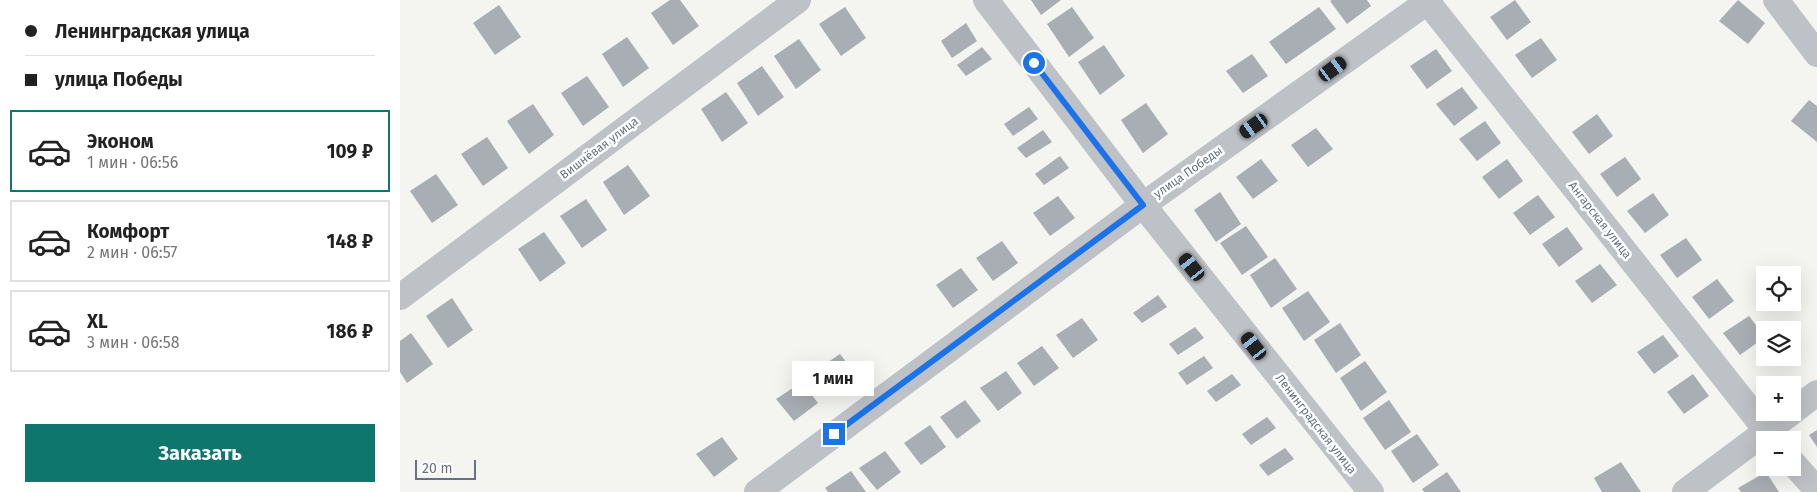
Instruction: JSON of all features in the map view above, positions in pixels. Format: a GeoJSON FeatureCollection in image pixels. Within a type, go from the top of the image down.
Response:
{"type":"FeatureCollection","features":[{"type":"Feature","properties":{"kind":"street","name":"Вишнёвая улица"},"geometry":{"type":"LineString","coordinates":[[400,297],[798,0]]}},
{"type":"Feature","properties":{"kind":"street","name":"Ленинградская улица"},"geometry":{"type":"LineString","coordinates":[[986,0],[1365,490]]}},
{"type":"Feature","properties":{"kind":"street"},"geometry":{"type":"LineString","coordinates":[[1776,0],[1817,54]]}},
{"type":"Feature","properties":{"kind":"street","name":"улица Победы"},"geometry":{"type":"LineString","coordinates":[[757,492],[1143,205],[1428,1]]}},
{"type":"Feature","properties":{"kind":"street","name":"Ангарская улица"},"geometry":{"type":"LineString","coordinates":[[1428,1],[1766,431]]}},
{"type":"Feature","properties":{"kind":"street"},"geometry":{"type":"LineString","coordinates":[[1801,405],[1817,393]]}},
{"type":"Feature","properties":{"kind":"street"},"geometry":{"type":"LineString","coordinates":[[1775,431],[1784,421]]}},
{"type":"Feature","properties":{"kind":"street"},"geometry":{"type":"LineString","coordinates":[[1685,492],[1756,445]]}},
{"type":"Feature","properties":{"kind":"street"},"geometry":{"type":"LineString","coordinates":[[1801,472],[1817,490]]}},
{"type":"Feature","properties":{"kind":"building"},"geometry":{"type":"Polygon","coordinates":[[[670,0],[680,0],[699,26],[673,45],[651,13],[670,0]]]}},
{"type":"Feature","properties":{"kind":"building"},"geometry":{"type":"Polygon","coordinates":[[[1031,0],[1061,0],[1041,15],[1031,0]]]}},
{"type":"Feature","properties":{"kind":"building"},"geometry":{"type":"Polygon","coordinates":[[[1367,0],[1371,6],[1347,24],[1330,1],[1367,0]]]}},
{"type":"Feature","properties":{"kind":"building"},"geometry":{"type":"Polygon","coordinates":[[[1515,0],[1531,22],[1507,40],[1490,17],[1515,0]]]}},
{"type":"Feature","properties":{"kind":"building"},"geometry":{"type":"Polygon","coordinates":[[[1738,0],[1765,23],[1748,44],[1719,21],[1738,0]]]}},
{"type":"Feature","properties":{"kind":"building"},"geometry":{"type":"Polygon","coordinates":[[[499,5],[521,37],[495,55],[473,23],[499,5]]]}},
{"type":"Feature","properties":{"kind":"building"},"geometry":{"type":"Polygon","coordinates":[[[845,7],[866,38],[841,56],[819,24],[845,7]]]}},
{"type":"Feature","properties":{"kind":"building"},"geometry":{"type":"Polygon","coordinates":[[[1072,7],[1094,38],[1069,57],[1047,24],[1072,7]]]}},
{"type":"Feature","properties":{"kind":"building"},"geometry":{"type":"Polygon","coordinates":[[[1319,7],[1336,29],[1286,64],[1269,42],[1319,7]]]}},
{"type":"Feature","properties":{"kind":"building"},"geometry":{"type":"Polygon","coordinates":[[[966,23],[977,41],[952,58],[941,41],[966,23]]]}},
{"type":"Feature","properties":{"kind":"building"},"geometry":{"type":"Polygon","coordinates":[[[627,37],[649,68],[623,87],[602,54],[627,37]]]}},
{"type":"Feature","properties":{"kind":"building"},"geometry":{"type":"Polygon","coordinates":[[[1541,38],[1557,60],[1532,78],[1515,55],[1541,38]]]}},
{"type":"Feature","properties":{"kind":"building"},"geometry":{"type":"Polygon","coordinates":[[[799,39],[821,70],[796,89],[774,56],[799,39]]]}},
{"type":"Feature","properties":{"kind":"building"},"geometry":{"type":"Polygon","coordinates":[[[1104,45],[1125,76],[1100,95],[1078,62],[1104,45]]]}},
{"type":"Feature","properties":{"kind":"building"},"geometry":{"type":"Polygon","coordinates":[[[982,47],[992,59],[966,76],[957,65],[982,47]]]}},
{"type":"Feature","properties":{"kind":"building"},"geometry":{"type":"Polygon","coordinates":[[[1436,49],[1452,71],[1427,89],[1410,66],[1436,49]]]}},
{"type":"Feature","properties":{"kind":"building"},"geometry":{"type":"Polygon","coordinates":[[[1252,54],[1268,76],[1243,93],[1226,71],[1252,54]]]}},
{"type":"Feature","properties":{"kind":"building"},"geometry":{"type":"Polygon","coordinates":[[[762,66],[784,97],[758,116],[737,83],[762,66]]]}},
{"type":"Feature","properties":{"kind":"building"},"geometry":{"type":"Polygon","coordinates":[[[587,76],[609,107],[583,126],[561,93],[587,76]]]}},
{"type":"Feature","properties":{"kind":"building"},"geometry":{"type":"Polygon","coordinates":[[[1462,87],[1478,108],[1454,126],[1436,104],[1462,87]]]}},
{"type":"Feature","properties":{"kind":"building"},"geometry":{"type":"Polygon","coordinates":[[[726,92],[748,123],[722,142],[701,109],[726,92]]]}},
{"type":"Feature","properties":{"kind":"building"},"geometry":{"type":"Polygon","coordinates":[[[1809,100],[1817,106],[1817,142],[1791,121],[1809,100]]]}},
{"type":"Feature","properties":{"kind":"building"},"geometry":{"type":"Polygon","coordinates":[[[1146,103],[1168,134],[1143,153],[1121,120],[1146,103]]]}},
{"type":"Feature","properties":{"kind":"building"},"geometry":{"type":"Polygon","coordinates":[[[533,104],[554,135],[529,154],[507,121],[533,104]]]}},
{"type":"Feature","properties":{"kind":"building"},"geometry":{"type":"Polygon","coordinates":[[[1029,107],[1038,119],[1013,136],[1004,124],[1029,107]]]}},
{"type":"Feature","properties":{"kind":"building"},"geometry":{"type":"Polygon","coordinates":[[[1597,114],[1613,136],[1589,154],[1572,132],[1597,114]]]}},
{"type":"Feature","properties":{"kind":"building"},"geometry":{"type":"Polygon","coordinates":[[[1485,121],[1501,143],[1477,161],[1459,139],[1485,121]]]}},
{"type":"Feature","properties":{"kind":"building"},"geometry":{"type":"Polygon","coordinates":[[[1316,128],[1333,149],[1308,167],[1291,145],[1316,128]]]}},
{"type":"Feature","properties":{"kind":"building"},"geometry":{"type":"Polygon","coordinates":[[[1043,130],[1052,142],[1026,158],[1017,148],[1043,130]]]}},
{"type":"Feature","properties":{"kind":"building"},"geometry":{"type":"Polygon","coordinates":[[[487,137],[508,168],[483,186],[461,154],[487,137]]]}},
{"type":"Feature","properties":{"kind":"building"},"geometry":{"type":"Polygon","coordinates":[[[1060,156],[1069,168],[1044,185],[1035,174],[1060,156]]]}},
{"type":"Feature","properties":{"kind":"building"},"geometry":{"type":"Polygon","coordinates":[[[1625,157],[1641,179],[1617,197],[1600,174],[1625,157]]]}},
{"type":"Feature","properties":{"kind":"building"},"geometry":{"type":"Polygon","coordinates":[[[1261,159],[1278,181],[1253,199],[1236,177],[1261,159]]]}},
{"type":"Feature","properties":{"kind":"building"},"geometry":{"type":"Polygon","coordinates":[[[1507,159],[1523,181],[1499,199],[1482,177],[1507,159]]]}},
{"type":"Feature","properties":{"kind":"building"},"geometry":{"type":"Polygon","coordinates":[[[628,165],[650,196],[624,215],[603,182],[628,165]]]}},
{"type":"Feature","properties":{"kind":"building"},"geometry":{"type":"Polygon","coordinates":[[[436,174],[458,205],[432,223],[410,191],[436,174]]]}},
{"type":"Feature","properties":{"kind":"building"},"geometry":{"type":"Polygon","coordinates":[[[1220,192],[1241,224],[1216,242],[1194,210],[1220,192]]]}},
{"type":"Feature","properties":{"kind":"building"},"geometry":{"type":"Polygon","coordinates":[[[1653,193],[1669,215],[1645,233],[1627,211],[1653,193]]]}},
{"type":"Feature","properties":{"kind":"building"},"geometry":{"type":"Polygon","coordinates":[[[1538,195],[1555,217],[1530,235],[1513,213],[1538,195]]]}},
{"type":"Feature","properties":{"kind":"building"},"geometry":{"type":"Polygon","coordinates":[[[1058,196],[1075,218],[1050,236],[1033,213],[1058,196]]]}},
{"type":"Feature","properties":{"kind":"building"},"geometry":{"type":"Polygon","coordinates":[[[586,199],[607,230],[582,248],[560,216],[586,199]]]}},
{"type":"Feature","properties":{"kind":"building"},"geometry":{"type":"Polygon","coordinates":[[[1246,226],[1268,257],[1242,275],[1220,243],[1246,226]]]}},
{"type":"Feature","properties":{"kind":"building"},"geometry":{"type":"Polygon","coordinates":[[[1567,227],[1583,249],[1559,267],[1542,244],[1567,227]]]}},
{"type":"Feature","properties":{"kind":"building"},"geometry":{"type":"Polygon","coordinates":[[[544,232],[566,263],[540,282],[518,249],[544,232]]]}},
{"type":"Feature","properties":{"kind":"building"},"geometry":{"type":"Polygon","coordinates":[[[1686,238],[1702,260],[1677,278],[1660,255],[1686,238]]]}},
{"type":"Feature","properties":{"kind":"building"},"geometry":{"type":"Polygon","coordinates":[[[1002,241],[1018,263],[993,281],[976,258],[1002,241]]]}},
{"type":"Feature","properties":{"kind":"building"},"geometry":{"type":"Polygon","coordinates":[[[1275,258],[1297,289],[1271,308],[1250,275],[1275,258]]]}},
{"type":"Feature","properties":{"kind":"building"},"geometry":{"type":"Polygon","coordinates":[[[1600,264],[1617,285],[1592,303],[1575,281],[1600,264]]]}},
{"type":"Feature","properties":{"kind":"building"},"geometry":{"type":"Polygon","coordinates":[[[961,268],[978,290],[953,308],[936,285],[961,268]]]}},
{"type":"Feature","properties":{"kind":"building"},"geometry":{"type":"Polygon","coordinates":[[[1717,279],[1734,301],[1709,319],[1692,297],[1717,279]]]}},
{"type":"Feature","properties":{"kind":"building"},"geometry":{"type":"Polygon","coordinates":[[[1308,291],[1330,322],[1304,341],[1282,308],[1308,291]]]}},
{"type":"Feature","properties":{"kind":"building"},"geometry":{"type":"Polygon","coordinates":[[[1158,295],[1167,307],[1142,323],[1133,313],[1158,295]]]}},
{"type":"Feature","properties":{"kind":"building"},"geometry":{"type":"Polygon","coordinates":[[[452,298],[473,330],[448,348],[426,316],[452,298]]]}},
{"type":"Feature","properties":{"kind":"building"},"geometry":{"type":"Polygon","coordinates":[[[1749,316],[1756,325],[1756,343],[1740,355],[1723,333],[1749,316]]]}},
{"type":"Feature","properties":{"kind":"building"},"geometry":{"type":"Polygon","coordinates":[[[1082,318],[1098,340],[1073,358],[1056,335],[1082,318]]]}},
{"type":"Feature","properties":{"kind":"building"},"geometry":{"type":"Polygon","coordinates":[[[1340,323],[1361,355],[1336,373],[1314,340],[1340,323]]]}},
{"type":"Feature","properties":{"kind":"building"},"geometry":{"type":"Polygon","coordinates":[[[1195,327],[1204,338],[1178,355],[1169,344],[1195,327]]]}},
{"type":"Feature","properties":{"kind":"building"},"geometry":{"type":"Polygon","coordinates":[[[411,333],[433,364],[407,383],[400,372],[400,341],[411,333]]]}},
{"type":"Feature","properties":{"kind":"building"},"geometry":{"type":"Polygon","coordinates":[[[1663,335],[1679,356],[1654,374],[1637,352],[1663,335]]]}},
{"type":"Feature","properties":{"kind":"building"},"geometry":{"type":"Polygon","coordinates":[[[1042,346],[1059,368],[1034,386],[1017,363],[1042,346]]]}},
{"type":"Feature","properties":{"kind":"building"},"geometry":{"type":"Polygon","coordinates":[[[840,354],[856,375],[832,394],[815,371],[840,354]]]}},
{"type":"Feature","properties":{"kind":"building"},"geometry":{"type":"Polygon","coordinates":[[[1204,356],[1213,368],[1187,385],[1178,373],[1204,356]]]}},
{"type":"Feature","properties":{"kind":"building"},"geometry":{"type":"Polygon","coordinates":[[[1365,361],[1387,392],[1361,411],[1340,378],[1365,361]]]}},
{"type":"Feature","properties":{"kind":"building"},"geometry":{"type":"Polygon","coordinates":[[[1006,371],[1022,393],[998,411],[980,388],[1006,371]]]}},
{"type":"Feature","properties":{"kind":"building"},"geometry":{"type":"Polygon","coordinates":[[[1232,374],[1241,385],[1216,402],[1207,391],[1232,374]]]}},
{"type":"Feature","properties":{"kind":"building"},"geometry":{"type":"Polygon","coordinates":[[[1693,374],[1709,396],[1684,414],[1667,392],[1693,374]]]}},
{"type":"Feature","properties":{"kind":"building"},"geometry":{"type":"Polygon","coordinates":[[[802,382],[818,403],[794,421],[776,399],[802,382]]]}},
{"type":"Feature","properties":{"kind":"building"},"geometry":{"type":"Polygon","coordinates":[[[965,400],[981,421],[957,439],[940,417],[965,400]]]}},
{"type":"Feature","properties":{"kind":"building"},"geometry":{"type":"Polygon","coordinates":[[[1389,400],[1411,432],[1385,450],[1363,418],[1389,400]]]}},
{"type":"Feature","properties":{"kind":"building"},"geometry":{"type":"Polygon","coordinates":[[[1267,417],[1276,428],[1251,445],[1242,434],[1267,417]]]}},
{"type":"Feature","properties":{"kind":"building"},"geometry":{"type":"Polygon","coordinates":[[[930,425],[946,447],[921,465],[904,443],[930,425]]]}},
{"type":"Feature","properties":{"kind":"building"},"geometry":{"type":"Polygon","coordinates":[[[1817,430],[1817,447],[1809,435],[1817,430]]]}},
{"type":"Feature","properties":{"kind":"building"},"geometry":{"type":"Polygon","coordinates":[[[1417,434],[1439,465],[1413,483],[1391,451],[1417,434]]]}},
{"type":"Feature","properties":{"kind":"building"},"geometry":{"type":"Polygon","coordinates":[[[722,437],[738,459],[714,477],[696,454],[722,437]]]}},
{"type":"Feature","properties":{"kind":"building"},"geometry":{"type":"Polygon","coordinates":[[[1285,448],[1294,459],[1268,476],[1259,465],[1285,448]]]}},
{"type":"Feature","properties":{"kind":"building"},"geometry":{"type":"Polygon","coordinates":[[[885,451],[901,472],[877,490],[859,468],[885,451]]]}},
{"type":"Feature","properties":{"kind":"building"},"geometry":{"type":"Polygon","coordinates":[[[1621,462],[1641,492],[1602,492],[1594,478],[1621,462]]]}},
{"type":"Feature","properties":{"kind":"building"},"geometry":{"type":"Polygon","coordinates":[[[851,471],[866,492],[828,492],[825,488],[851,471]]]}},
{"type":"Feature","properties":{"kind":"building"},"geometry":{"type":"Polygon","coordinates":[[[1447,472],[1461,492],[1424,492],[1422,489],[1447,472]]]}},
{"type":"Feature","properties":{"kind":"building"},"geometry":{"type":"Polygon","coordinates":[[[1759,476],[1769,476],[1779,492],[1741,492],[1738,488],[1759,476]]]}},
{"type":"Feature","properties":{"kind":"route"},"geometry":{"type":"LineString","coordinates":[[834,434],[1143,205],[1034,63]]}}]}
